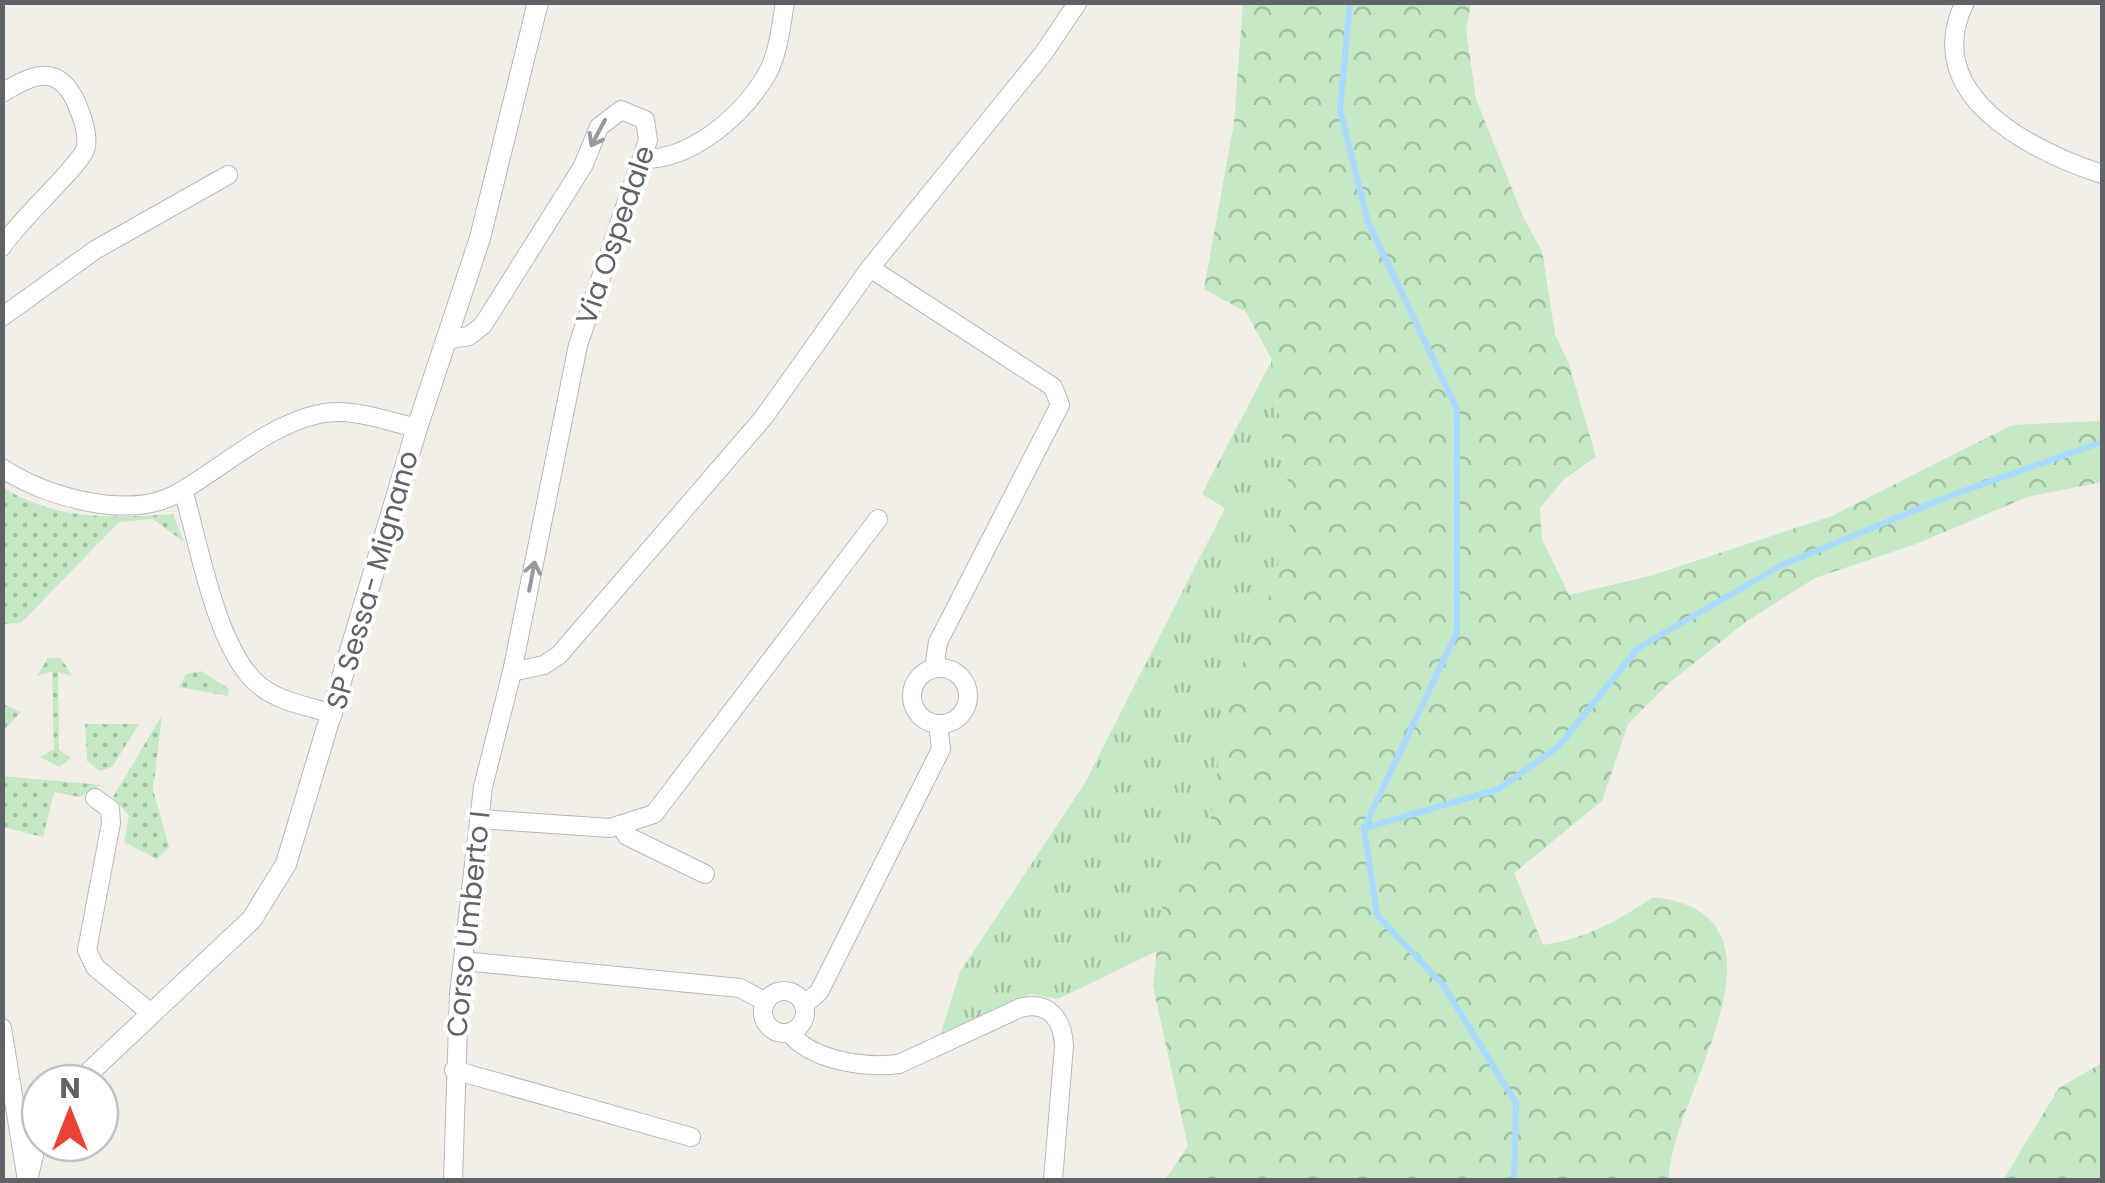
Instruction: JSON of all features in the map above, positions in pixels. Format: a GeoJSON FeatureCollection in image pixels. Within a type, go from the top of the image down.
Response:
{"type":"FeatureCollection","features":[{"type":"Feature","properties":{"kind":"street","name":"SP Sessa- Mignano"},"geometry":{"type":"LineString","coordinates":[[99,1063],[266,902],[286,864],[504,150],[538,2]]}},
{"type":"Feature","properties":{"kind":"street"},"geometry":{"type":"LineString","coordinates":[[642,159],[666,158],[695,146],[755,91],[775,54],[785,2]]}},
{"type":"Feature","properties":{"kind":"street"},"geometry":{"type":"LineString","coordinates":[[512,672],[544,665],[591,620],[764,417],[870,268],[1024,78],[1078,2]]}},
{"type":"Feature","properties":{"kind":"street"},"geometry":{"type":"LineString","coordinates":[[1964,2],[1952,36],[1952,56],[1972,98],[1987,113],[2047,149],[2102,174]]}},
{"type":"Feature","properties":{"kind":"street"},"geometry":{"type":"LineString","coordinates":[[2,93],[38,74],[60,78],[69,86],[83,120],[86,140],[78,163],[26,212],[2,246]]}},
{"type":"Feature","properties":{"kind":"street","name":"Via Ospedale"},"geometry":{"type":"LineString","coordinates":[[445,340],[469,336],[483,325],[583,166],[604,120],[622,110],[645,120],[650,134],[578,346],[512,672]]}},
{"type":"Feature","properties":{"kind":"street"},"geometry":{"type":"LineString","coordinates":[[2,318],[78,261],[228,175]]}},
{"type":"Feature","properties":{"kind":"street"},"geometry":{"type":"LineString","coordinates":[[870,268],[1053,387],[1060,406],[938,642],[934,668],[914,685],[912,698],[925,720],[938,724],[953,721],[965,710],[968,694],[963,680],[950,670],[934,668]]}},
{"type":"Feature","properties":{"kind":"street"},"geometry":{"type":"LineString","coordinates":[[2,468],[25,484],[72,500],[156,501],[184,490],[314,415],[346,412],[417,428]]}},
{"type":"Feature","properties":{"kind":"street"},"geometry":{"type":"LineString","coordinates":[[184,490],[226,634],[247,672],[278,697],[333,714]]}},
{"type":"Feature","properties":{"kind":"street"},"geometry":{"type":"LineString","coordinates":[[479,819],[620,825],[654,814],[878,519]]}},
{"type":"Feature","properties":{"kind":"street","name":"Corso Umberto I"},"geometry":{"type":"LineString","coordinates":[[453,1180],[454,1070],[479,819],[512,672]]}},
{"type":"Feature","properties":{"kind":"street"},"geometry":{"type":"LineString","coordinates":[[804,1005],[819,992],[941,748],[938,724]]}},
{"type":"Feature","properties":{"kind":"street"},"geometry":{"type":"LineString","coordinates":[[96,798],[110,809],[111,823],[86,950],[95,967],[152,1014]]}},
{"type":"Feature","properties":{"kind":"street"},"geometry":{"type":"LineString","coordinates":[[620,825],[627,836],[705,874]]}},
{"type":"Feature","properties":{"kind":"street"},"geometry":{"type":"LineString","coordinates":[[463,961],[740,988],[766,1002]]}},
{"type":"Feature","properties":{"kind":"street"},"geometry":{"type":"LineString","coordinates":[[790,1033],[804,1022],[804,1005],[791,992],[772,995],[766,1002],[768,1026],[790,1033],[800,1046],[818,1054],[884,1066],[899,1064],[1020,1008],[1033,1005],[1047,1010],[1064,1029],[1054,1180]]}},
{"type":"Feature","properties":{"kind":"street"},"geometry":{"type":"LineString","coordinates":[[2,1028],[27,1180]]}},
{"type":"Feature","properties":{"kind":"street"},"geometry":{"type":"LineString","coordinates":[[454,1070],[690,1137]]}},
{"type":"Feature","properties":{"kind":"green space"},"geometry":{"type":"Polygon","coordinates":[[[1243,3],[1471,3],[1466,30],[1476,99],[1524,219],[1542,251],[1555,334],[1569,364],[1596,457],[1564,479],[1540,508],[1542,539],[1569,595],[1650,576],[1832,516],[2012,425],[2102,421],[2102,482],[2027,497],[1916,544],[1815,578],[1747,621],[1669,683],[1628,724],[1602,801],[1514,873],[1543,945],[1601,928],[1653,897],[1699,911],[1722,938],[1727,974],[1720,1016],[1674,1146],[1669,1180],[1165,1180],[1188,1146],[1153,986],[1165,876],[1208,838],[1229,688],[1258,634],[1292,516],[1272,360],[1246,312],[1204,289],[1234,123],[1243,3]]]}},
{"type":"Feature","properties":{"kind":"green space"},"geometry":{"type":"Polygon","coordinates":[[[1272,360],[1292,516],[1258,634],[1229,688],[1208,838],[1165,876],[1157,951],[1058,999],[1030,994],[940,1036],[960,972],[1085,783],[1225,508],[1202,494],[1272,360]]]}},
{"type":"Feature","properties":{"kind":"green space"},"geometry":{"type":"Polygon","coordinates":[[[2,487],[64,512],[106,516],[173,514],[184,542],[153,519],[119,522],[21,623],[4,624],[5,705],[21,712],[3,731],[2,487]]]}},
{"type":"Feature","properties":{"kind":"green space"},"geometry":{"type":"Polygon","coordinates":[[[48,658],[61,658],[72,676],[58,672],[59,750],[71,758],[59,767],[40,757],[54,749],[52,671],[37,676],[48,658]]]}},
{"type":"Feature","properties":{"kind":"green space"},"geometry":{"type":"Polygon","coordinates":[[[201,671],[229,689],[228,696],[179,687],[186,674],[201,671]]]}},
{"type":"Feature","properties":{"kind":"green space"},"geometry":{"type":"Polygon","coordinates":[[[162,715],[153,790],[169,847],[157,859],[124,842],[129,816],[113,797],[162,715]]]}},
{"type":"Feature","properties":{"kind":"green space"},"geometry":{"type":"Polygon","coordinates":[[[85,724],[139,724],[112,767],[100,771],[87,761],[85,724]]]}},
{"type":"Feature","properties":{"kind":"green space"},"geometry":{"type":"Polygon","coordinates":[[[2,776],[101,785],[79,797],[54,792],[43,837],[3,827],[2,776]]]}},
{"type":"Feature","properties":{"kind":"green space"},"geometry":{"type":"Polygon","coordinates":[[[2102,1063],[2102,1180],[2003,1180],[2059,1088],[2102,1063]]]}},
{"type":"Feature","properties":{"kind":"waterway"},"geometry":{"type":"LineString","coordinates":[[1350,2],[1340,110],[1368,222],[1457,409],[1457,632],[1364,828],[1377,915],[1443,985],[1516,1103],[1514,1180]]}},
{"type":"Feature","properties":{"kind":"waterway"},"geometry":{"type":"LineString","coordinates":[[1365,828],[1499,789],[1559,746],[1638,648],[1782,565],[1955,494],[2102,442]]}}]}
